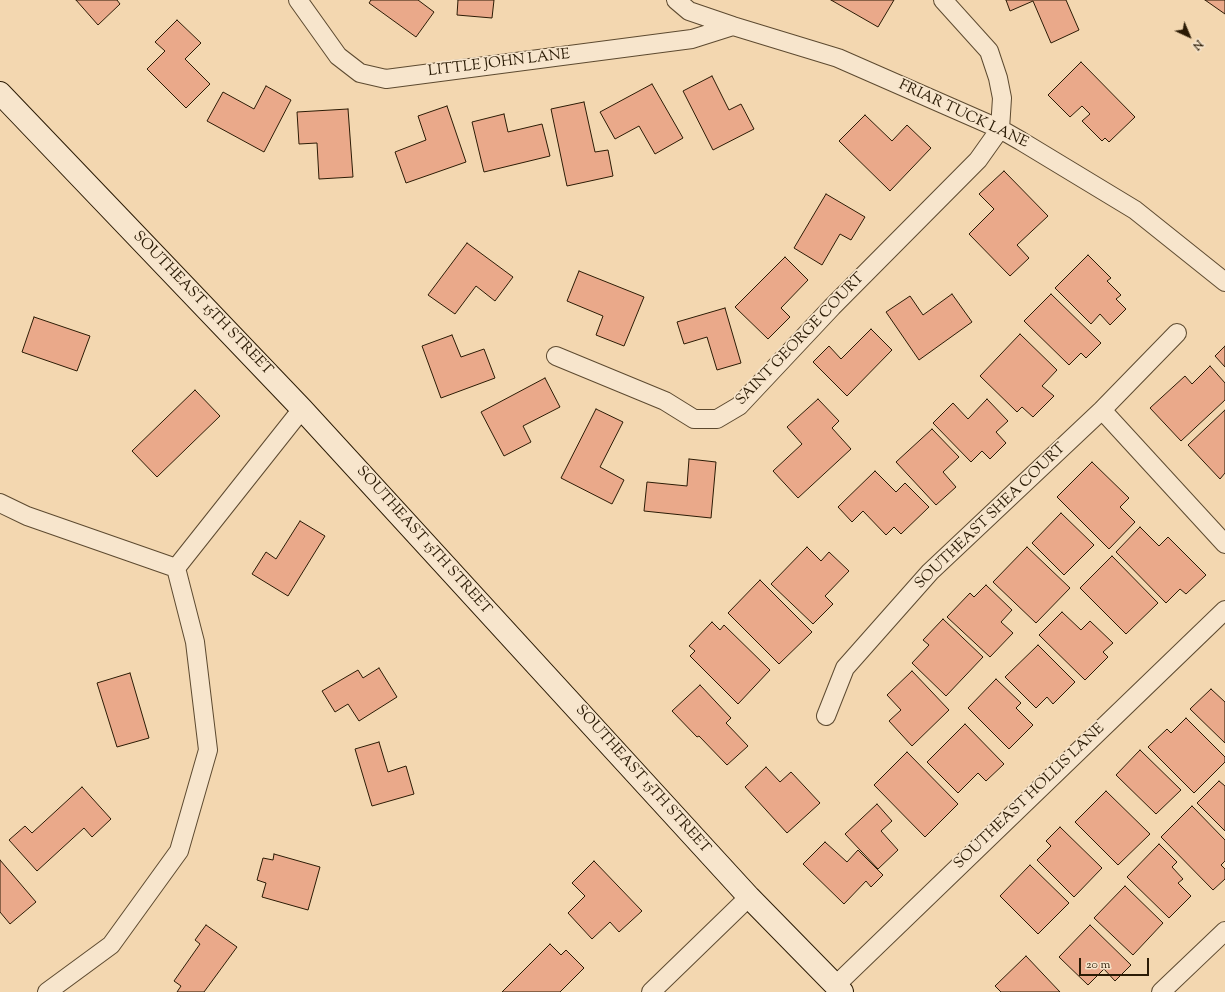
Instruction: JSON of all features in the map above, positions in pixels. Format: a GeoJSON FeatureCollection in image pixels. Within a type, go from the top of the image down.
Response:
{"type":"FeatureCollection","features":[{"type":"Feature","properties":{"kind":"main road","name":"SOUTHEAST 15TH STREET"},"geometry":{"type":"LineString","coordinates":[[0,93],[302,409],[749,897],[839,989]]}},
{"type":"Feature","properties":{"kind":"street","name":"LITTLE JOHN LANE"},"geometry":{"type":"LineString","coordinates":[[298,0],[338,56],[360,73],[386,79],[692,40],[733,26]]}},
{"type":"Feature","properties":{"kind":"street","name":"FRIAR TUCK LANE"},"geometry":{"type":"LineString","coordinates":[[676,0],[689,11],[838,58],[1000,129],[1135,210],[1225,282]]}},
{"type":"Feature","properties":{"kind":"street"},"geometry":{"type":"LineString","coordinates":[[943,0],[989,50],[998,78],[1002,98],[1000,129]]}},
{"type":"Feature","properties":{"kind":"street","name":"SAINT GEORGE COURT"},"geometry":{"type":"LineString","coordinates":[[556,356],[665,401],[694,419],[717,419],[739,406],[832,307],[978,160],[1000,129]]}},
{"type":"Feature","properties":{"kind":"street","name":"SOUTHEAST SHEA COURT"},"geometry":{"type":"LineString","coordinates":[[826,716],[845,668],[930,572],[1102,410],[1177,333]]}},
{"type":"Feature","properties":{"kind":"street"},"geometry":{"type":"LineString","coordinates":[[176,568],[302,409]]}},
{"type":"Feature","properties":{"kind":"street"},"geometry":{"type":"LineString","coordinates":[[1102,410],[1225,544]]}},
{"type":"Feature","properties":{"kind":"street"},"geometry":{"type":"LineString","coordinates":[[0,503],[27,516],[176,568]]}},
{"type":"Feature","properties":{"kind":"street"},"geometry":{"type":"LineString","coordinates":[[47,992],[111,946],[179,851],[208,750],[195,642],[176,568]]}},
{"type":"Feature","properties":{"kind":"street","name":"SOUTHEAST HOLLIS LANE"},"geometry":{"type":"LineString","coordinates":[[839,989],[1225,610]]}},
{"type":"Feature","properties":{"kind":"street"},"geometry":{"type":"LineString","coordinates":[[651,992],[749,897]]}},
{"type":"Feature","properties":{"kind":"street"},"geometry":{"type":"LineString","coordinates":[[1161,992],[1225,930]]}},
{"type":"Feature","properties":{"kind":"building"},"geometry":{"type":"Polygon","coordinates":[[[76,0],[117,0],[120,4],[98,25],[76,0]]]}},
{"type":"Feature","properties":{"kind":"building"},"geometry":{"type":"Polygon","coordinates":[[[371,0],[418,0],[434,12],[416,37],[369,3],[371,0]]]}},
{"type":"Feature","properties":{"kind":"building"},"geometry":{"type":"Polygon","coordinates":[[[458,0],[494,0],[492,18],[457,15],[458,0]]]}},
{"type":"Feature","properties":{"kind":"building"},"geometry":{"type":"Polygon","coordinates":[[[831,0],[894,0],[878,27],[831,0]]]}},
{"type":"Feature","properties":{"kind":"building"},"geometry":{"type":"Polygon","coordinates":[[[1006,0],[1066,0],[1079,30],[1051,43],[1033,1],[1010,11],[1006,0]]]}},
{"type":"Feature","properties":{"kind":"building"},"geometry":{"type":"Polygon","coordinates":[[[1205,0],[1225,0],[1225,14],[1205,0]]]}},
{"type":"Feature","properties":{"kind":"building"},"geometry":{"type":"Polygon","coordinates":[[[177,20],[201,43],[185,59],[210,84],[186,108],[147,69],[165,51],[155,42],[177,20]]]}},
{"type":"Feature","properties":{"kind":"building"},"geometry":{"type":"Polygon","coordinates":[[[1081,62],[1135,117],[1109,142],[1105,138],[1102,141],[1082,121],[1090,114],[1082,106],[1070,117],[1048,95],[1081,62]]]}},
{"type":"Feature","properties":{"kind":"building"},"geometry":{"type":"Polygon","coordinates":[[[712,76],[729,110],[741,104],[754,129],[713,150],[683,91],[712,76]]]}},
{"type":"Feature","properties":{"kind":"building"},"geometry":{"type":"Polygon","coordinates":[[[652,84],[683,138],[655,154],[639,126],[615,139],[600,112],[652,84]]]}},
{"type":"Feature","properties":{"kind":"building"},"geometry":{"type":"Polygon","coordinates":[[[266,86],[291,100],[264,152],[207,121],[223,92],[254,109],[266,86]]]}},
{"type":"Feature","properties":{"kind":"building"},"geometry":{"type":"Polygon","coordinates":[[[584,102],[595,152],[608,150],[613,176],[567,186],[551,109],[584,102]]]}},
{"type":"Feature","properties":{"kind":"building"},"geometry":{"type":"Polygon","coordinates":[[[447,106],[466,162],[406,183],[395,152],[426,140],[418,116],[447,106]]]}},
{"type":"Feature","properties":{"kind":"building"},"geometry":{"type":"Polygon","coordinates":[[[348,109],[353,177],[319,179],[317,143],[299,144],[297,112],[348,109]]]}},
{"type":"Feature","properties":{"kind":"building"},"geometry":{"type":"Polygon","coordinates":[[[504,114],[508,132],[542,124],[550,156],[484,172],[472,122],[504,114]]]}},
{"type":"Feature","properties":{"kind":"building"},"geometry":{"type":"Polygon","coordinates":[[[865,115],[892,141],[907,125],[931,148],[890,191],[839,141],[865,115]]]}},
{"type":"Feature","properties":{"kind":"building"},"geometry":{"type":"Polygon","coordinates":[[[1004,171],[1048,216],[1017,245],[1029,258],[1010,276],[969,234],[994,209],[979,194],[1004,171]]]}},
{"type":"Feature","properties":{"kind":"building"},"geometry":{"type":"Polygon","coordinates":[[[826,194],[865,217],[851,240],[840,234],[822,265],[794,248],[826,194]]]}},
{"type":"Feature","properties":{"kind":"building"},"geometry":{"type":"Polygon","coordinates":[[[467,243],[513,277],[495,301],[476,286],[455,314],[428,295],[467,243]]]}},
{"type":"Feature","properties":{"kind":"building"},"geometry":{"type":"Polygon","coordinates":[[[1088,255],[1111,278],[1107,281],[1121,295],[1116,299],[1126,309],[1110,325],[1100,314],[1091,324],[1055,288],[1088,255]]]}},
{"type":"Feature","properties":{"kind":"building"},"geometry":{"type":"Polygon","coordinates":[[[785,257],[808,280],[781,308],[790,317],[768,339],[735,307],[785,257]]]}},
{"type":"Feature","properties":{"kind":"building"},"geometry":{"type":"Polygon","coordinates":[[[579,271],[644,297],[624,346],[596,335],[603,316],[567,301],[579,271]]]}},
{"type":"Feature","properties":{"kind":"building"},"geometry":{"type":"Polygon","coordinates":[[[952,294],[972,322],[919,360],[886,312],[910,296],[923,315],[952,294]]]}},
{"type":"Feature","properties":{"kind":"building"},"geometry":{"type":"Polygon","coordinates":[[[1051,294],[1101,343],[1086,358],[1081,353],[1069,365],[1024,321],[1051,294]]]}},
{"type":"Feature","properties":{"kind":"building"},"geometry":{"type":"Polygon","coordinates":[[[725,308],[741,363],[717,370],[707,337],[684,344],[677,322],[725,308]]]}},
{"type":"Feature","properties":{"kind":"building"},"geometry":{"type":"Polygon","coordinates":[[[34,317],[90,336],[77,371],[22,352],[34,317]]]}},
{"type":"Feature","properties":{"kind":"building"},"geometry":{"type":"Polygon","coordinates":[[[871,329],[892,350],[847,396],[813,362],[829,346],[841,359],[871,329]]]}},
{"type":"Feature","properties":{"kind":"building"},"geometry":{"type":"Polygon","coordinates":[[[1020,334],[1057,370],[1042,386],[1054,396],[1033,417],[1022,407],[1017,412],[980,376],[1020,334]]]}},
{"type":"Feature","properties":{"kind":"building"},"geometry":{"type":"Polygon","coordinates":[[[452,335],[461,357],[484,349],[495,378],[441,398],[422,346],[452,335]]]}},
{"type":"Feature","properties":{"kind":"building"},"geometry":{"type":"Polygon","coordinates":[[[1225,346],[1225,367],[1215,356],[1225,346]]]}},
{"type":"Feature","properties":{"kind":"building"},"geometry":{"type":"Polygon","coordinates":[[[1210,366],[1225,383],[1225,400],[1181,441],[1150,408],[1185,376],[1192,384],[1210,366]]]}},
{"type":"Feature","properties":{"kind":"building"},"geometry":{"type":"Polygon","coordinates":[[[545,378],[560,407],[523,426],[531,442],[504,456],[481,412],[545,378]]]}},
{"type":"Feature","properties":{"kind":"building"},"geometry":{"type":"Polygon","coordinates":[[[195,390],[220,416],[157,477],[132,451],[195,390]]]}},
{"type":"Feature","properties":{"kind":"building"},"geometry":{"type":"Polygon","coordinates":[[[818,399],[839,421],[832,428],[851,449],[798,498],[773,471],[802,444],[787,427],[818,399]]]}},
{"type":"Feature","properties":{"kind":"building"},"geometry":{"type":"Polygon","coordinates":[[[987,399],[1008,421],[996,432],[1006,443],[990,459],[982,451],[971,462],[933,423],[953,403],[968,419],[987,399]]]}},
{"type":"Feature","properties":{"kind":"building"},"geometry":{"type":"Polygon","coordinates":[[[596,409],[623,422],[600,467],[624,480],[612,504],[561,478],[596,409]]]}},
{"type":"Feature","properties":{"kind":"building"},"geometry":{"type":"Polygon","coordinates":[[[1225,410],[1225,473],[1220,479],[1188,445],[1225,410]]]}},
{"type":"Feature","properties":{"kind":"building"},"geometry":{"type":"Polygon","coordinates":[[[932,429],[959,457],[943,472],[956,487],[936,505],[896,462],[932,429]]]}},
{"type":"Feature","properties":{"kind":"building"},"geometry":{"type":"Polygon","coordinates":[[[689,459],[716,462],[711,518],[644,511],[647,482],[687,486],[689,459]]]}},
{"type":"Feature","properties":{"kind":"building"},"geometry":{"type":"Polygon","coordinates":[[[1092,462],[1129,498],[1120,507],[1135,522],[1109,549],[1057,497],[1092,462]]]}},
{"type":"Feature","properties":{"kind":"building"},"geometry":{"type":"Polygon","coordinates":[[[875,471],[896,492],[905,483],[929,507],[901,534],[894,527],[886,535],[863,511],[852,522],[838,507],[875,471]]]}},
{"type":"Feature","properties":{"kind":"building"},"geometry":{"type":"Polygon","coordinates":[[[1061,513],[1094,545],[1064,575],[1032,543],[1061,513]]]}},
{"type":"Feature","properties":{"kind":"building"},"geometry":{"type":"Polygon","coordinates":[[[300,521],[325,536],[288,596],[252,574],[266,552],[276,559],[300,521]]]}},
{"type":"Feature","properties":{"kind":"building"},"geometry":{"type":"Polygon","coordinates":[[[1140,527],[1159,546],[1168,537],[1206,575],[1186,594],[1180,589],[1166,603],[1116,552],[1140,527]]]}},
{"type":"Feature","properties":{"kind":"building"},"geometry":{"type":"Polygon","coordinates":[[[807,547],[821,561],[829,552],[849,571],[825,596],[833,604],[813,624],[771,584],[807,547]]]}},
{"type":"Feature","properties":{"kind":"building"},"geometry":{"type":"Polygon","coordinates":[[[1027,547],[1070,588],[1036,623],[993,582],[1027,547]]]}},
{"type":"Feature","properties":{"kind":"building"},"geometry":{"type":"Polygon","coordinates":[[[1112,556],[1158,603],[1126,634],[1080,588],[1112,556]]]}},
{"type":"Feature","properties":{"kind":"building"},"geometry":{"type":"Polygon","coordinates":[[[760,580],[812,632],[779,664],[728,613],[760,580]]]}},
{"type":"Feature","properties":{"kind":"building"},"geometry":{"type":"Polygon","coordinates":[[[986,585],[1012,610],[1001,622],[1013,633],[990,657],[947,617],[970,593],[974,597],[986,585]]]}},
{"type":"Feature","properties":{"kind":"building"},"geometry":{"type":"Polygon","coordinates":[[[1062,612],[1081,630],[1090,621],[1113,643],[1103,652],[1108,657],[1085,680],[1039,635],[1062,612]]]}},
{"type":"Feature","properties":{"kind":"building"},"geometry":{"type":"Polygon","coordinates":[[[943,619],[983,657],[946,696],[912,663],[929,645],[923,640],[943,619]]]}},
{"type":"Feature","properties":{"kind":"building"},"geometry":{"type":"Polygon","coordinates":[[[712,622],[720,630],[724,625],[770,670],[738,704],[690,656],[695,651],[689,646],[712,622]]]}},
{"type":"Feature","properties":{"kind":"building"},"geometry":{"type":"Polygon","coordinates":[[[1038,645],[1075,682],[1053,704],[1047,697],[1036,708],[1005,677],[1038,645]]]}},
{"type":"Feature","properties":{"kind":"building"},"geometry":{"type":"Polygon","coordinates":[[[379,668],[397,697],[359,721],[348,704],[335,712],[322,691],[358,670],[363,678],[379,668]]]}},
{"type":"Feature","properties":{"kind":"building"},"geometry":{"type":"Polygon","coordinates":[[[912,671],[949,710],[912,746],[889,721],[901,710],[887,695],[912,671]]]}},
{"type":"Feature","properties":{"kind":"building"},"geometry":{"type":"Polygon","coordinates":[[[130,673],[149,738],[117,747],[97,683],[130,673]]]}},
{"type":"Feature","properties":{"kind":"building"},"geometry":{"type":"Polygon","coordinates":[[[996,679],[1021,703],[1016,708],[1033,725],[1009,749],[968,708],[996,679]]]}},
{"type":"Feature","properties":{"kind":"building"},"geometry":{"type":"Polygon","coordinates":[[[700,685],[731,718],[726,723],[748,746],[727,765],[672,711],[700,685]]]}},
{"type":"Feature","properties":{"kind":"building"},"geometry":{"type":"Polygon","coordinates":[[[1211,689],[1225,702],[1225,743],[1190,709],[1211,689]]]}},
{"type":"Feature","properties":{"kind":"building"},"geometry":{"type":"Polygon","coordinates":[[[1186,718],[1225,757],[1225,762],[1194,793],[1148,747],[1167,729],[1171,733],[1186,718]]]}},
{"type":"Feature","properties":{"kind":"building"},"geometry":{"type":"Polygon","coordinates":[[[965,724],[1004,764],[986,781],[978,773],[958,793],[927,762],[965,724]]]}},
{"type":"Feature","properties":{"kind":"building"},"geometry":{"type":"Polygon","coordinates":[[[379,742],[388,772],[406,766],[414,794],[372,806],[355,749],[379,742]]]}},
{"type":"Feature","properties":{"kind":"building"},"geometry":{"type":"Polygon","coordinates":[[[1140,750],[1181,790],[1156,814],[1116,775],[1140,750]]]}},
{"type":"Feature","properties":{"kind":"building"},"geometry":{"type":"Polygon","coordinates":[[[907,752],[958,804],[925,837],[874,785],[907,752]]]}},
{"type":"Feature","properties":{"kind":"building"},"geometry":{"type":"Polygon","coordinates":[[[766,767],[780,782],[791,772],[820,803],[787,833],[745,787],[766,767]]]}},
{"type":"Feature","properties":{"kind":"building"},"geometry":{"type":"Polygon","coordinates":[[[1219,781],[1225,786],[1225,831],[1197,803],[1219,781]]]}},
{"type":"Feature","properties":{"kind":"building"},"geometry":{"type":"Polygon","coordinates":[[[82,787],[111,819],[92,837],[84,828],[37,871],[9,840],[25,826],[32,833],[82,787]]]}},
{"type":"Feature","properties":{"kind":"building"},"geometry":{"type":"Polygon","coordinates":[[[1106,791],[1150,834],[1118,865],[1075,822],[1106,791]]]}},
{"type":"Feature","properties":{"kind":"building"},"geometry":{"type":"Polygon","coordinates":[[[877,804],[892,821],[881,831],[898,850],[878,869],[845,834],[877,804]]]}},
{"type":"Feature","properties":{"kind":"building"},"geometry":{"type":"Polygon","coordinates":[[[1192,806],[1225,840],[1225,861],[1221,865],[1225,869],[1225,879],[1213,890],[1161,837],[1192,806]]]}},
{"type":"Feature","properties":{"kind":"building"},"geometry":{"type":"Polygon","coordinates":[[[1060,827],[1102,868],[1074,897],[1037,860],[1051,846],[1046,841],[1060,827]]]}},
{"type":"Feature","properties":{"kind":"building"},"geometry":{"type":"Polygon","coordinates":[[[825,842],[847,862],[858,850],[883,875],[871,887],[866,881],[844,904],[803,864],[825,842]]]}},
{"type":"Feature","properties":{"kind":"building"},"geometry":{"type":"Polygon","coordinates":[[[1159,844],[1177,862],[1172,867],[1183,879],[1178,883],[1191,896],[1169,918],[1127,877],[1159,844]]]}},
{"type":"Feature","properties":{"kind":"building"},"geometry":{"type":"Polygon","coordinates":[[[274,854],[320,867],[308,910],[262,897],[266,883],[257,880],[263,858],[273,860],[274,854]]]}},
{"type":"Feature","properties":{"kind":"building"},"geometry":{"type":"Polygon","coordinates":[[[0,860],[36,902],[10,924],[0,912],[0,860]]]}},
{"type":"Feature","properties":{"kind":"building"},"geometry":{"type":"Polygon","coordinates":[[[594,861],[642,911],[619,932],[610,922],[592,939],[568,913],[585,896],[572,883],[594,861]]]}},
{"type":"Feature","properties":{"kind":"building"},"geometry":{"type":"Polygon","coordinates":[[[1030,865],[1069,903],[1038,934],[1000,896],[1030,865]]]}},
{"type":"Feature","properties":{"kind":"building"},"geometry":{"type":"Polygon","coordinates":[[[1125,886],[1163,923],[1133,955],[1094,918],[1125,886]]]}},
{"type":"Feature","properties":{"kind":"building"},"geometry":{"type":"Polygon","coordinates":[[[206,925],[237,947],[204,992],[177,992],[181,986],[174,981],[200,944],[195,940],[206,925]]]}},
{"type":"Feature","properties":{"kind":"building"},"geometry":{"type":"Polygon","coordinates":[[[1090,925],[1131,965],[1115,981],[1104,969],[1088,985],[1059,957],[1090,925]]]}},
{"type":"Feature","properties":{"kind":"building"},"geometry":{"type":"Polygon","coordinates":[[[550,944],[561,955],[566,950],[584,968],[560,992],[502,992],[550,944]]]}},
{"type":"Feature","properties":{"kind":"building"},"geometry":{"type":"Polygon","coordinates":[[[1026,956],[1060,992],[1001,992],[995,986],[1026,956]]]}}]}
